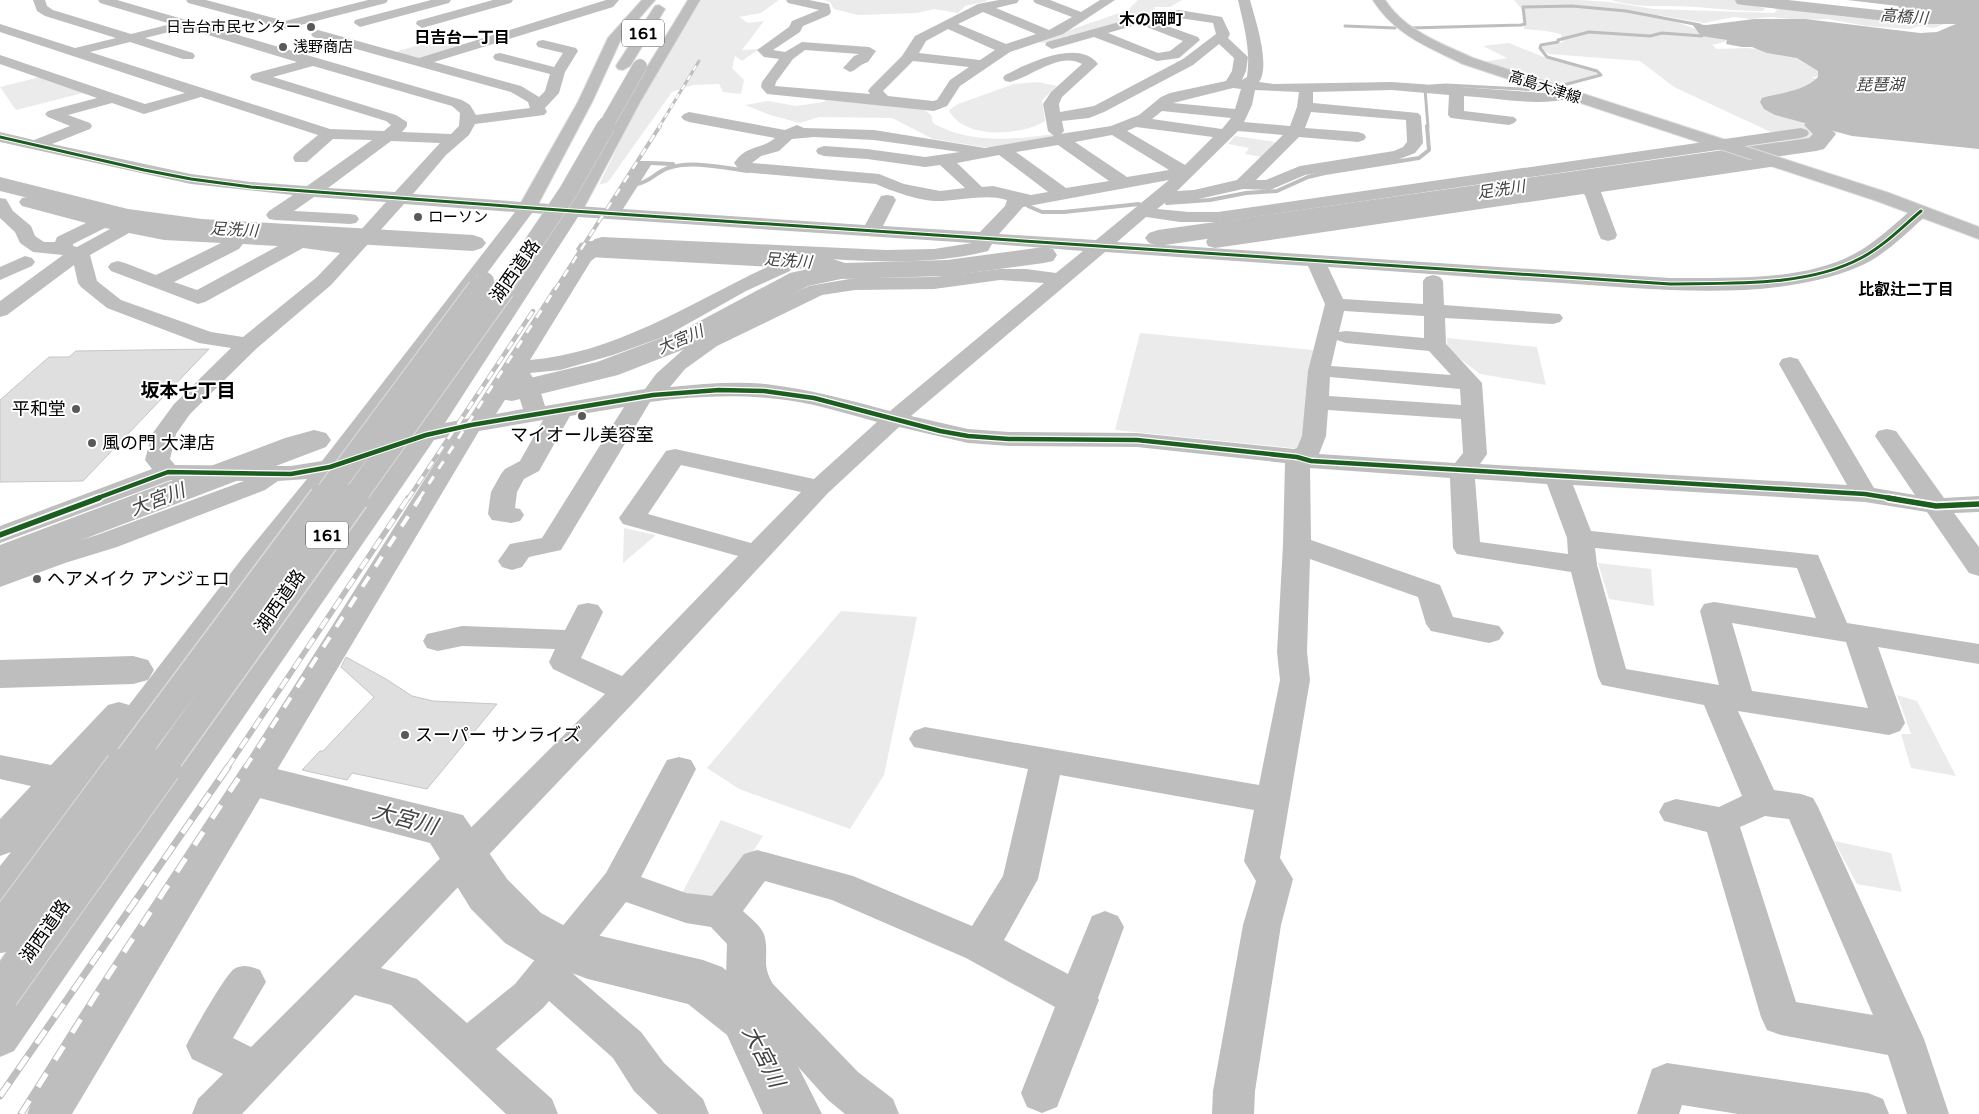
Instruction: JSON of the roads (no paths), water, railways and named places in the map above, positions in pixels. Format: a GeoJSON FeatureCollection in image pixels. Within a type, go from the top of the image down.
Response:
{"type":"FeatureCollection","features":[{"type":"Feature","properties":{"kind":"main road"},"geometry":{"type":"LineString","coordinates":[[39,0],[41,8],[62,17],[188,56]]}},
{"type":"Feature","properties":{"kind":"main road"},"geometry":{"type":"LineString","coordinates":[[2,29],[62,17],[101,6],[136,0]]}},
{"type":"Feature","properties":{"kind":"main road"},"geometry":{"type":"LineString","coordinates":[[200,1],[285,25],[382,0]]}},
{"type":"Feature","properties":{"kind":"main road"},"geometry":{"type":"LineString","coordinates":[[445,0],[314,36],[352,44],[516,89],[529,96],[538,106],[539,112],[469,120]]}},
{"type":"Feature","properties":{"kind":"main road"},"geometry":{"type":"LineString","coordinates":[[467,0],[489,5],[511,5]]}},
{"type":"Feature","properties":{"kind":"main road"},"geometry":{"type":"LineString","coordinates":[[369,78],[609,4],[613,0]]}},
{"type":"Feature","properties":{"kind":"main road"},"geometry":{"type":"LineString","coordinates":[[0,893],[124,720],[175,654],[287,522],[527,208],[585,102],[615,38],[648,0]]}},
{"type":"Feature","properties":{"kind":"main road","name":"湖西道路"},"geometry":{"type":"LineString","coordinates":[[0,994],[524,258],[576,178],[665,0]]}},
{"type":"Feature","properties":{"kind":"main road","name":"湖西道路"},"geometry":{"type":"LineString","coordinates":[[0,934],[501,258],[632,66],[681,0]]}},
{"type":"Feature","properties":{"kind":"main road"},"geometry":{"type":"LineString","coordinates":[[0,1038],[426,435],[573,211],[633,102],[694,0]]}},
{"type":"Feature","properties":{"kind":"main road"},"geometry":{"type":"LineString","coordinates":[[788,56],[769,54],[764,50],[795,29],[797,24],[825,12],[825,7],[792,0]]}},
{"type":"Feature","properties":{"kind":"main road"},"geometry":{"type":"LineString","coordinates":[[884,100],[875,91],[909,56],[919,43],[920,38],[982,6],[1013,0]]}},
{"type":"Feature","properties":{"kind":"main road"},"geometry":{"type":"LineString","coordinates":[[1039,0],[1081,16]]}},
{"type":"Feature","properties":{"kind":"main road"},"geometry":{"type":"LineString","coordinates":[[850,68],[869,51],[802,46],[788,56],[769,82],[768,87],[772,91],[806,95],[884,100],[938,113],[955,83],[1005,49],[1058,30],[1109,0]]}},
{"type":"Feature","properties":{"kind":"main road"},"geometry":{"type":"LineString","coordinates":[[213,1114],[626,691],[819,488],[894,419],[1152,204],[1233,125],[1250,89],[1256,55],[1244,0]]}},
{"type":"Feature","properties":{"kind":"main road","name":"高島大津線"},"geometry":{"type":"LineString","coordinates":[[1379,0],[1383,8],[1398,23],[1427,41],[1468,61],[1769,161]]}},
{"type":"Feature","properties":{"kind":"main road"},"geometry":{"type":"LineString","coordinates":[[228,9],[256,2]]}},
{"type":"Feature","properties":{"kind":"main road"},"geometry":{"type":"LineString","coordinates":[[407,28],[489,5]]}},
{"type":"Feature","properties":{"kind":"main road"},"geometry":{"type":"LineString","coordinates":[[101,6],[185,25],[457,103],[466,108],[469,120],[467,126],[398,197],[362,241],[324,281],[248,344],[182,409],[164,434],[157,460],[175,472]]}},
{"type":"Feature","properties":{"kind":"main road"},"geometry":{"type":"LineString","coordinates":[[982,6],[1048,34]]}},
{"type":"Feature","properties":{"kind":"main road"},"geometry":{"type":"LineString","coordinates":[[255,17],[281,11]]}},
{"type":"Feature","properties":{"kind":"main road"},"geometry":{"type":"LineString","coordinates":[[531,14],[580,26]]}},
{"type":"Feature","properties":{"kind":"main road"},"geometry":{"type":"LineString","coordinates":[[909,56],[987,62],[1159,15],[1220,14],[1223,34],[1221,39]]}},
{"type":"Feature","properties":{"kind":"main road"},"geometry":{"type":"LineString","coordinates":[[1095,33],[1157,57],[1174,55],[1193,40],[1141,20]]}},
{"type":"Feature","properties":{"kind":"main road"},"geometry":{"type":"LineString","coordinates":[[948,24],[1005,49]]}},
{"type":"Feature","properties":{"kind":"main road"},"geometry":{"type":"LineString","coordinates":[[0,72],[185,25]]}},
{"type":"Feature","properties":{"kind":"main road"},"geometry":{"type":"LineString","coordinates":[[2,29],[329,134],[455,139]]}},
{"type":"Feature","properties":{"kind":"main road"},"geometry":{"type":"LineString","coordinates":[[352,44],[380,36]]}},
{"type":"Feature","properties":{"kind":"main road"},"geometry":{"type":"LineString","coordinates":[[454,71],[569,36]]}},
{"type":"Feature","properties":{"kind":"main road"},"geometry":{"type":"LineString","coordinates":[[1221,39],[1241,58],[1239,71],[1231,84]]}},
{"type":"Feature","properties":{"kind":"main road"},"geometry":{"type":"LineString","coordinates":[[1057,129],[1188,62],[1212,42],[1221,39]]}},
{"type":"Feature","properties":{"kind":"main road"},"geometry":{"type":"LineString","coordinates":[[266,48],[292,41]]}},
{"type":"Feature","properties":{"kind":"main road"},"geometry":{"type":"LineString","coordinates":[[133,71],[242,42]]}},
{"type":"Feature","properties":{"kind":"main road"},"geometry":{"type":"LineString","coordinates":[[538,106],[552,93],[558,72],[571,50],[544,44]]}},
{"type":"Feature","properties":{"kind":"main road"},"geometry":{"type":"LineString","coordinates":[[385,53],[413,45]]}},
{"type":"Feature","properties":{"kind":"main road"},"geometry":{"type":"LineString","coordinates":[[1010,78],[1047,60],[1071,58],[1088,61],[1091,64],[1056,95],[1051,104],[1057,129],[1124,183]]}},
{"type":"Feature","properties":{"kind":"main road"},"geometry":{"type":"LineString","coordinates":[[0,59],[144,109],[200,93]]}},
{"type":"Feature","properties":{"kind":"main road"},"geometry":{"type":"LineString","coordinates":[[491,60],[558,72]]}},
{"type":"Feature","properties":{"kind":"main road"},"geometry":{"type":"LineString","coordinates":[[312,62],[257,77],[399,122],[400,126],[312,192],[275,215],[350,219]]}},
{"type":"Feature","properties":{"kind":"main road"},"geometry":{"type":"LineString","coordinates":[[806,95],[821,81]]}},
{"type":"Feature","properties":{"kind":"main road"},"geometry":{"type":"LineString","coordinates":[[1125,126],[1175,96],[1231,84],[1251,82],[1273,88],[1382,86],[1544,97],[1567,95]]}},
{"type":"Feature","properties":{"kind":"main road"},"geometry":{"type":"LineString","coordinates":[[1243,184],[1296,131],[1305,107],[1306,88]]}},
{"type":"Feature","properties":{"kind":"main road"},"geometry":{"type":"LineString","coordinates":[[1457,91],[1456,115],[1509,120]]}},
{"type":"Feature","properties":{"kind":"main road"},"geometry":{"type":"LineString","coordinates":[[1508,138],[1511,95]]}},
{"type":"Feature","properties":{"kind":"main road"},"geometry":{"type":"LineString","coordinates":[[35,144],[84,126],[54,114],[112,98]]}},
{"type":"Feature","properties":{"kind":"main road"},"geometry":{"type":"LineString","coordinates":[[1159,106],[1233,125]]}},
{"type":"Feature","properties":{"kind":"main road"},"geometry":{"type":"LineString","coordinates":[[1152,204],[1243,184],[1270,185],[1300,171],[1397,155],[1409,150],[1415,143],[1413,116],[1305,107]]}},
{"type":"Feature","properties":{"kind":"main road"},"geometry":{"type":"LineString","coordinates":[[1360,112],[1357,156],[1360,160]]}},
{"type":"Feature","properties":{"kind":"main road"},"geometry":{"type":"LineString","coordinates":[[689,117],[787,135],[814,132],[874,135],[983,153]]}},
{"type":"Feature","properties":{"kind":"main road"},"geometry":{"type":"LineString","coordinates":[[1031,200],[1008,194],[977,192],[940,196],[898,188],[879,179],[747,168],[742,163],[755,152],[773,148],[867,154],[925,162],[983,153],[1000,142],[1057,129],[1125,126],[1233,125],[1358,137]]}},
{"type":"Feature","properties":{"kind":"main road"},"geometry":{"type":"LineString","coordinates":[[1125,126],[1185,172]]}},
{"type":"Feature","properties":{"kind":"main road"},"geometry":{"type":"LineString","coordinates":[[301,158],[329,134]]}},
{"type":"Feature","properties":{"kind":"main road"},"geometry":{"type":"LineString","coordinates":[[1152,204],[1169,217],[1191,219],[1218,218],[1801,134]]}},
{"type":"Feature","properties":{"kind":"main road"},"geometry":{"type":"LineString","coordinates":[[773,148],[787,135]]}},
{"type":"Feature","properties":{"kind":"main road"},"geometry":{"type":"LineString","coordinates":[[0,137],[191,179],[251,187],[1100,247],[1319,267],[1433,281],[1554,289]]}},
{"type":"Feature","properties":{"kind":"main road"},"geometry":{"type":"LineString","coordinates":[[1000,142],[1063,194]]}},
{"type":"Feature","properties":{"kind":"main road"},"geometry":{"type":"LineString","coordinates":[[328,180],[380,183],[391,180],[423,151],[372,148]]}},
{"type":"Feature","properties":{"kind":"main road"},"geometry":{"type":"LineString","coordinates":[[944,160],[969,182],[977,192]]}},
{"type":"Feature","properties":{"kind":"main road"},"geometry":{"type":"LineString","coordinates":[[1215,242],[1340,222],[1769,161],[1921,211],[1979,233]]}},
{"type":"Feature","properties":{"kind":"main road"},"geometry":{"type":"LineString","coordinates":[[611,213],[643,164]]}},
{"type":"Feature","properties":{"kind":"main road"},"geometry":{"type":"LineString","coordinates":[[48,1114],[475,425],[517,371],[584,258],[602,243],[686,255],[789,257],[919,256],[961,252],[981,247],[985,238],[1014,207],[1014,203],[1185,172]]}},
{"type":"Feature","properties":{"kind":"main road"},"geometry":{"type":"LineString","coordinates":[[1527,174],[1558,192]]}},
{"type":"Feature","properties":{"kind":"main road"},"geometry":{"type":"LineString","coordinates":[[1586,188],[1593,192],[1608,215],[1608,235]]}},
{"type":"Feature","properties":{"kind":"main road"},"geometry":{"type":"LineString","coordinates":[[872,230],[887,200]]}},
{"type":"Feature","properties":{"kind":"main road"},"geometry":{"type":"LineString","coordinates":[[28,202],[103,222],[131,224],[164,234],[300,242],[324,246],[362,241]]}},
{"type":"Feature","properties":{"kind":"main road"},"geometry":{"type":"LineString","coordinates":[[0,203],[6,214],[24,230],[27,239],[40,248],[71,251]]}},
{"type":"Feature","properties":{"kind":"main road"},"geometry":{"type":"LineString","coordinates":[[1315,204],[1340,222]]}},
{"type":"Feature","properties":{"kind":"main road"},"geometry":{"type":"LineString","coordinates":[[1319,267],[1670,284],[1736,283],[1807,275],[1851,263],[1873,251],[1921,211]]}},
{"type":"Feature","properties":{"kind":"main road"},"geometry":{"type":"LineString","coordinates":[[2,308],[57,267],[71,251],[150,215]]}},
{"type":"Feature","properties":{"kind":"main road"},"geometry":{"type":"LineString","coordinates":[[103,222],[64,241],[71,251],[83,260],[88,283],[114,304],[207,338],[248,344]]}},
{"type":"Feature","properties":{"kind":"main road"},"geometry":{"type":"LineString","coordinates":[[157,282],[232,245],[239,238]]}},
{"type":"Feature","properties":{"kind":"main road"},"geometry":{"type":"LineString","coordinates":[[118,267],[198,298],[300,242]]}},
{"type":"Feature","properties":{"kind":"main road"},"geometry":{"type":"LineString","coordinates":[[517,371],[552,365],[605,350],[658,331],[748,283],[789,257]]}},
{"type":"Feature","properties":{"kind":"main road"},"geometry":{"type":"LineString","coordinates":[[0,274],[25,262]]}},
{"type":"Feature","properties":{"kind":"main road"},"geometry":{"type":"LineString","coordinates":[[1297,457],[1308,452],[1314,436],[1319,370],[1335,304],[1319,267]]}},
{"type":"Feature","properties":{"kind":"main road"},"geometry":{"type":"LineString","coordinates":[[512,561],[520,550],[552,544],[647,396],[692,351],[782,308],[791,300],[823,289],[848,285],[934,283],[992,275],[1036,275],[1060,280]]}},
{"type":"Feature","properties":{"kind":"main road"},"geometry":{"type":"LineString","coordinates":[[1433,281],[1435,345]]}},
{"type":"Feature","properties":{"kind":"main road"},"geometry":{"type":"LineString","coordinates":[[748,283],[791,300]]}},
{"type":"Feature","properties":{"kind":"main road"},"geometry":{"type":"LineString","coordinates":[[1343,305],[1553,318]]}},
{"type":"Feature","properties":{"kind":"main road"},"geometry":{"type":"LineString","coordinates":[[1346,337],[1435,345],[1471,383],[1475,454],[1462,471],[1467,548],[1582,552],[1808,561],[1847,632],[1889,723],[1728,698],[1613,676],[1582,552],[1557,478]]}},
{"type":"Feature","properties":{"kind":"main road"},"geometry":{"type":"LineString","coordinates":[[1790,364],[1865,494]]}},
{"type":"Feature","properties":{"kind":"main road"},"geometry":{"type":"LineString","coordinates":[[517,371],[534,407]]}},
{"type":"Feature","properties":{"kind":"main road"},"geometry":{"type":"LineString","coordinates":[[1335,372],[1471,383]]}},
{"type":"Feature","properties":{"kind":"main road"},"geometry":{"type":"LineString","coordinates":[[0,535],[175,472],[291,474],[330,467],[426,435],[475,425],[534,407],[561,410],[647,396],[719,390],[764,391],[814,398],[940,432],[968,436],[1009,439],[1137,440],[1297,457],[1311,461],[1557,478],[1865,494],[1936,506],[1979,504]]}},
{"type":"Feature","properties":{"kind":"main road"},"geometry":{"type":"LineString","coordinates":[[1327,403],[1473,413]]}},
{"type":"Feature","properties":{"kind":"main road"},"geometry":{"type":"LineString","coordinates":[[512,515],[501,514],[504,492],[514,474],[530,466],[561,410]]}},
{"type":"Feature","properties":{"kind":"main road"},"geometry":{"type":"LineString","coordinates":[[1887,436],[1979,567]]}},
{"type":"Feature","properties":{"kind":"main road"},"geometry":{"type":"LineString","coordinates":[[758,553],[632,518],[675,456],[819,488]]}},
{"type":"Feature","properties":{"kind":"main road"},"geometry":{"type":"LineString","coordinates":[[1233,1114],[1234,1091],[1262,925],[1275,879],[1262,861],[1295,680],[1292,652],[1297,545],[1297,457]]}},
{"type":"Feature","properties":{"kind":"main road"},"geometry":{"type":"LineString","coordinates":[[0,578],[256,486],[271,474]]}},
{"type":"Feature","properties":{"kind":"main road"},"geometry":{"type":"LineString","coordinates":[[85,504],[106,541]]}},
{"type":"Feature","properties":{"kind":"main road"},"geometry":{"type":"LineString","coordinates":[[1297,545],[1430,591],[1441,624],[1489,633]]}},
{"type":"Feature","properties":{"kind":"main road"},"geometry":{"type":"LineString","coordinates":[[1762,802],[1728,698],[1714,611],[1979,654]]}},
{"type":"Feature","properties":{"kind":"main road"},"geometry":{"type":"LineString","coordinates":[[588,612],[564,662],[626,691]]}},
{"type":"Feature","properties":{"kind":"main road"},"geometry":{"type":"LineString","coordinates":[[438,641],[462,636],[574,640]]}},
{"type":"Feature","properties":{"kind":"main road"},"geometry":{"type":"LineString","coordinates":[[0,842],[57,779],[124,720]]}},
{"type":"Feature","properties":{"kind":"main road"},"geometry":{"type":"LineString","coordinates":[[925,739],[1272,800]]}},
{"type":"Feature","properties":{"kind":"main road"},"geometry":{"type":"LineString","coordinates":[[980,946],[1020,879],[1047,760]]}},
{"type":"Feature","properties":{"kind":"main road"},"geometry":{"type":"LineString","coordinates":[[0,767],[57,779]]}},
{"type":"Feature","properties":{"kind":"main road"},"geometry":{"type":"LineString","coordinates":[[467,1049],[529,996],[618,884],[678,769]]}},
{"type":"Feature","properties":{"kind":"main road"},"geometry":{"type":"LineString","coordinates":[[1676,812],[1721,821],[1762,802],[1801,807],[1904,1039],[1928,1114]]}},
{"type":"Feature","properties":{"kind":"main road"},"geometry":{"type":"LineString","coordinates":[[1721,821],[1781,1017],[1904,1039]]}},
{"type":"Feature","properties":{"kind":"main road"},"geometry":{"type":"LineString","coordinates":[[721,913],[756,864],[840,887],[980,946],[1079,1000]]}},
{"type":"Feature","properties":{"kind":"main road"},"geometry":{"type":"LineString","coordinates":[[618,884],[686,908],[721,913],[746,938],[746,975],[759,996],[843,1086],[878,1114]]}},
{"type":"Feature","properties":{"kind":"main road"},"geometry":{"type":"LineString","coordinates":[[1042,1094],[1105,927]]}},
{"type":"Feature","properties":{"kind":"main road"},"geometry":{"type":"LineString","coordinates":[[547,975],[636,1039],[649,1077],[688,1114]]}},
{"type":"Feature","properties":{"kind":"main road"},"geometry":{"type":"LineString","coordinates":[[347,976],[403,991],[537,1114]]}},
{"type":"Feature","properties":{"kind":"main road"},"geometry":{"type":"LineString","coordinates":[[246,982],[206,1046],[255,1070]]}},
{"type":"Feature","properties":{"kind":"main road"},"geometry":{"type":"LineString","coordinates":[[1658,1114],[1667,1083],[1847,1112]]}},
{"type":"Feature","properties":{"kind":"water","name":"琵琶湖"},"geometry":{"type":"Polygon","coordinates":[[[1847,0],[1979,0],[1979,149],[1852,136],[1775,115],[1764,109],[1760,102],[1762,98],[1792,91],[1813,82],[1818,77],[1818,71],[1797,58],[1767,53],[1752,47],[1726,44],[1727,40],[1701,36],[1692,24],[1707,25],[1754,19],[1805,19],[1920,33],[1937,32],[1958,23],[1935,15],[1899,8],[1898,6],[1847,0]]]}},
{"type":"Feature","properties":{"kind":"waterway","name":"高橋川"},"geometry":{"type":"LineString","coordinates":[[1743,0],[1914,19],[1979,19]]}},
{"type":"Feature","properties":{"kind":"waterway"},"geometry":{"type":"LineString","coordinates":[[1410,28],[1521,25],[1525,24],[1523,7],[1572,6],[1626,11],[1700,25]]}},
{"type":"Feature","properties":{"kind":"waterway"},"geometry":{"type":"LineString","coordinates":[[1345,26],[1395,28]]}},
{"type":"Feature","properties":{"kind":"waterway"},"geometry":{"type":"LineString","coordinates":[[1556,87],[1601,75],[1597,71],[1547,57],[1540,48],[1541,45],[1558,42],[1558,40],[1589,32],[1650,36],[1662,33],[1702,36]]}},
{"type":"Feature","properties":{"kind":"waterway"},"geometry":{"type":"LineString","coordinates":[[1431,86],[1446,85],[1540,90]]}},
{"type":"Feature","properties":{"kind":"waterway"},"geometry":{"type":"LineString","coordinates":[[1425,89],[1428,127]]}},
{"type":"Feature","properties":{"kind":"waterway","name":"足洗川"},"geometry":{"type":"LineString","coordinates":[[1158,238],[1816,144],[1825,134],[1815,125],[1828,111],[1859,107]]}},
{"type":"Feature","properties":{"kind":"waterway"},"geometry":{"type":"LineString","coordinates":[[1167,203],[1210,200],[1246,193],[1277,191],[1308,177],[1325,173],[1419,158],[1429,150],[1427,126]]}},
{"type":"Feature","properties":{"kind":"waterway"},"geometry":{"type":"LineString","coordinates":[[650,163],[673,164]]}},
{"type":"Feature","properties":{"kind":"waterway"},"geometry":{"type":"LineString","coordinates":[[637,184],[668,168],[678,166],[708,165],[748,171]]}},
{"type":"Feature","properties":{"kind":"waterway","name":"足洗川"},"geometry":{"type":"LineString","coordinates":[[0,184],[128,216],[202,227],[473,243]]}},
{"type":"Feature","properties":{"kind":"waterway"},"geometry":{"type":"LineString","coordinates":[[1028,206],[1042,212],[1064,212],[1139,204]]}},
{"type":"Feature","properties":{"kind":"waterway","name":"足洗川"},"geometry":{"type":"LineString","coordinates":[[589,249],[818,262],[842,271],[947,268],[1044,255]]}},
{"type":"Feature","properties":{"kind":"waterway","name":"大宮川"},"geometry":{"type":"LineString","coordinates":[[512,392],[607,369],[695,335],[800,279],[836,272]]}},
{"type":"Feature","properties":{"kind":"waterway","name":"大宮川"},"geometry":{"type":"LineString","coordinates":[[0,558],[314,440]]}},
{"type":"Feature","properties":{"kind":"waterway","name":"大宮川"},"geometry":{"type":"LineString","coordinates":[[0,674],[133,670]]}},
{"type":"Feature","properties":{"kind":"waterway","name":"大宮川"},"geometry":{"type":"LineString","coordinates":[[261,782],[446,828],[489,894],[523,928],[558,948]]}},
{"type":"Feature","properties":{"kind":"waterway","name":"大宮川"},"geometry":{"type":"LineString","coordinates":[[588,956],[703,984],[746,1018],[793,1114]]}},
{"type":"Feature","properties":{"kind":"railway"},"geometry":{"type":"LineString","coordinates":[[659,127],[699,61]]}},
{"type":"Feature","properties":{"kind":"railway"},"geometry":{"type":"LineString","coordinates":[[555,290],[660,126]]}},
{"type":"Feature","properties":{"kind":"railway"},"geometry":{"type":"LineString","coordinates":[[419,499],[555,289]]}},
{"type":"Feature","properties":{"kind":"railway"},"geometry":{"type":"LineString","coordinates":[[408,499],[533,311]]}},
{"type":"Feature","properties":{"kind":"railway"},"geometry":{"type":"LineString","coordinates":[[227,768],[408,498]]}},
{"type":"Feature","properties":{"kind":"railway"},"geometry":{"type":"LineString","coordinates":[[245,768],[420,498]]}},
{"type":"Feature","properties":{"kind":"railway"},"geometry":{"type":"LineString","coordinates":[[0,1096],[228,767]]}},
{"type":"Feature","properties":{"kind":"railway"},"geometry":{"type":"LineString","coordinates":[[21,1114],[101,987],[246,767]]}},
{"type":"Feature","properties":{"kind":"place","name":"日吉台市民センター"},"geometry":{"type":"Point","coordinates":[311,27]}},
{"type":"Feature","properties":{"kind":"place","name":"浅野商店"},"geometry":{"type":"Point","coordinates":[283,47]}},
{"type":"Feature","properties":{"kind":"place","name":"ローソン"},"geometry":{"type":"Point","coordinates":[418,217]}},
{"type":"Feature","properties":{"kind":"place","name":"平和堂"},"geometry":{"type":"Point","coordinates":[76,409]}},
{"type":"Feature","properties":{"kind":"place","name":"マイオール美容室"},"geometry":{"type":"Point","coordinates":[582,416]}},
{"type":"Feature","properties":{"kind":"place","name":"風の門 大津店"},"geometry":{"type":"Point","coordinates":[92,443]}},
{"type":"Feature","properties":{"kind":"place","name":"ヘアメイク アンジェロ"},"geometry":{"type":"Point","coordinates":[37,579]}},
{"type":"Feature","properties":{"kind":"place","name":"スーパー サンライズ"},"geometry":{"type":"Point","coordinates":[405,735]}},
{"type":"Feature","properties":{"kind":"district","name":"木の岡町"},"geometry":{"type":"Point","coordinates":[1151,19]}},
{"type":"Feature","properties":{"kind":"district","name":"日吉台一丁目"},"geometry":{"type":"Point","coordinates":[462,37]}},
{"type":"Feature","properties":{"kind":"district","name":"比叡辻二丁目"},"geometry":{"type":"Point","coordinates":[1906,289]}},
{"type":"Feature","properties":{"kind":"district","name":"坂本七丁目"},"geometry":{"type":"Point","coordinates":[188,390]}}]}
